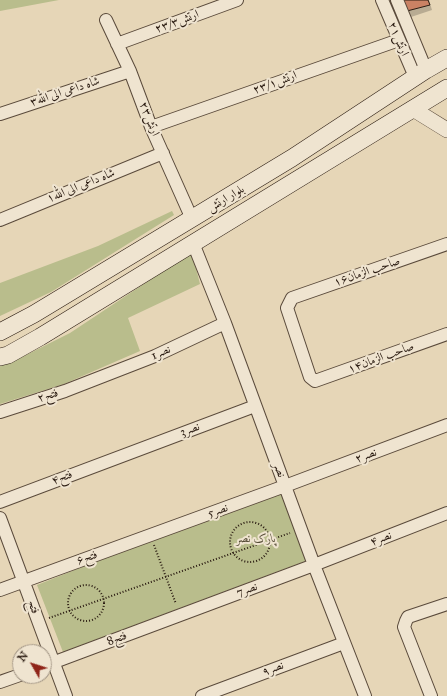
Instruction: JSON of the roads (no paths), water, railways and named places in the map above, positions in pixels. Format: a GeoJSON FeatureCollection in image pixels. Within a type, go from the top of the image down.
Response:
{"type":"FeatureCollection","features":[{"type":"Feature","properties":{"kind":"main road","name":"بلوار ارتش"},"geometry":{"type":"LineString","coordinates":[[0,332],[34,314],[292,158],[447,58]]}},
{"type":"Feature","properties":{"kind":"main road","name":"بلوار ارتش"},"geometry":{"type":"LineString","coordinates":[[0,357],[8,355],[40,337],[447,88]]}},
{"type":"Feature","properties":{"kind":"street","name":"۲۳/۳ارتش"},"geometry":{"type":"LineString","coordinates":[[117,44],[237,0]]}},
{"type":"Feature","properties":{"kind":"street","name":"ارتش۲۱"},"geometry":{"type":"LineString","coordinates":[[382,0],[399,40],[420,74]]}},
{"type":"Feature","properties":{"kind":"street","name":"ارتش۲۱"},"geometry":{"type":"LineString","coordinates":[[397,0],[420,74]]}},
{"type":"Feature","properties":{"kind":"street","name":"ارتش۲۳"},"geometry":{"type":"LineString","coordinates":[[106,20],[130,71],[151,127],[192,219]]}},
{"type":"Feature","properties":{"kind":"street","name":"۲۳/۱ارتش"},"geometry":{"type":"LineString","coordinates":[[151,127],[399,40]]}},
{"type":"Feature","properties":{"kind":"street","name":"شاه داعی الی الله۳"},"geometry":{"type":"LineString","coordinates":[[0,114],[130,71]]}},
{"type":"Feature","properties":{"kind":"street"},"geometry":{"type":"LineString","coordinates":[[412,109],[447,130]]}},
{"type":"Feature","properties":{"kind":"street","name":"شاه داعی الی الله۱"},"geometry":{"type":"LineString","coordinates":[[0,220],[163,153]]}},
{"type":"Feature","properties":{"kind":"street","name":"نصر"},"geometry":{"type":"LineString","coordinates":[[192,243],[225,323],[314,565],[365,696]]}},
{"type":"Feature","properties":{"kind":"street","name":"صاحب الزمان۱۶"},"geometry":{"type":"LineString","coordinates":[[315,380],[310,376],[287,308],[292,298],[447,244]]}},
{"type":"Feature","properties":{"kind":"street","name":"1نصر"},"geometry":{"type":"LineString","coordinates":[[96,379],[155,356],[225,323]]}},
{"type":"Feature","properties":{"kind":"street","name":"صاحب الزمان۱۴"},"geometry":{"type":"LineString","coordinates":[[315,380],[447,334]]}},
{"type":"Feature","properties":{"kind":"street","name":"۲فتح"},"geometry":{"type":"LineString","coordinates":[[0,412],[65,391],[96,379]]}},
{"type":"Feature","properties":{"kind":"street","name":"3نصر"},"geometry":{"type":"LineString","coordinates":[[125,455],[255,406]]}},
{"type":"Feature","properties":{"kind":"street","name":"نصر۲"},"geometry":{"type":"LineString","coordinates":[[285,486],[447,425]]}},
{"type":"Feature","properties":{"kind":"street","name":"فتح۴"},"geometry":{"type":"LineString","coordinates":[[0,502],[125,455]]}},
{"type":"Feature","properties":{"kind":"street","name":"5نصر"},"geometry":{"type":"LineString","coordinates":[[151,535],[285,486]]}},
{"type":"Feature","properties":{"kind":"street","name":"۴نصر"},"geometry":{"type":"LineString","coordinates":[[314,565],[447,513]]}},
{"type":"Feature","properties":{"kind":"street","name":"فتح"},"geometry":{"type":"LineString","coordinates":[[0,518],[38,621],[44,644]]}},
{"type":"Feature","properties":{"kind":"street","name":"۶فتح"},"geometry":{"type":"LineString","coordinates":[[0,590],[151,535]]}},
{"type":"Feature","properties":{"kind":"street","name":"7نصر"},"geometry":{"type":"LineString","coordinates":[[181,615],[314,565]]}},
{"type":"Feature","properties":{"kind":"street"},"geometry":{"type":"LineString","coordinates":[[431,696],[404,627],[408,617],[447,604]]}},
{"type":"Feature","properties":{"kind":"street","name":"8فتح"},"geometry":{"type":"LineString","coordinates":[[52,663],[181,615]]}},
{"type":"Feature","properties":{"kind":"street","name":"۹نصر"},"geometry":{"type":"LineString","coordinates":[[202,696],[344,643]]}},
{"type":"Feature","properties":{"kind":"street","name":"فتح"},"geometry":{"type":"LineString","coordinates":[[52,670],[66,696]]}},
{"type":"Feature","properties":{"kind":"street"},"geometry":{"type":"LineString","coordinates":[[0,682],[12,678]]}},
{"type":"Feature","properties":{"kind":"park label","name":"پارک نصر"},"geometry":{"type":"Point","coordinates":[256,539]}}]}
